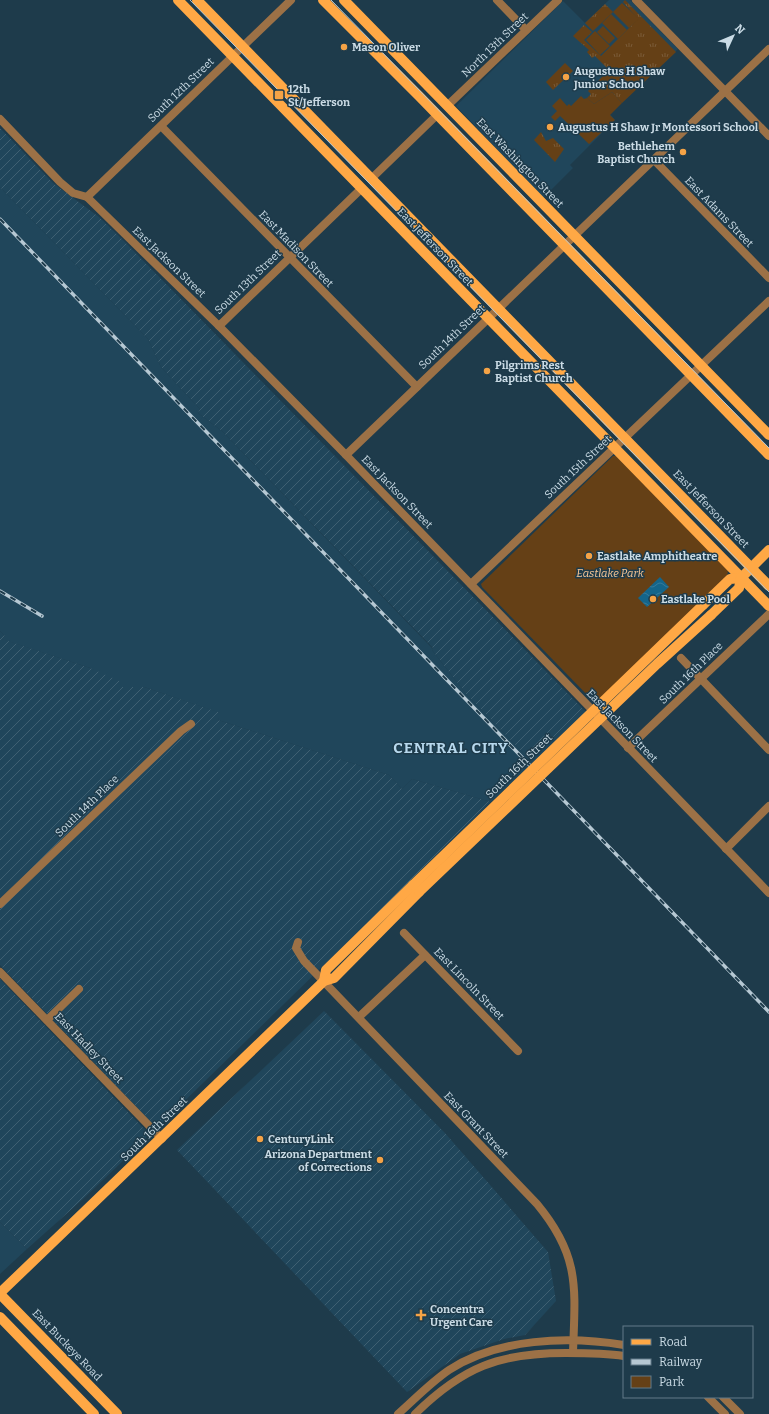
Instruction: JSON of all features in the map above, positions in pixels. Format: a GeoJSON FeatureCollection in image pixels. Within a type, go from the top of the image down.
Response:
{"type":"FeatureCollection","features":[{"type":"Feature","properties":{"kind":"main road","name":"East Jefferson Street"},"geometry":{"type":"LineString","coordinates":[[178,0],[769,606]]}},
{"type":"Feature","properties":{"kind":"main road","name":"East Jefferson Street"},"geometry":{"type":"LineString","coordinates":[[197,0],[769,586]]}},
{"type":"Feature","properties":{"kind":"main road","name":"East Washington Street"},"geometry":{"type":"LineString","coordinates":[[323,0],[419,96],[769,455]]}},
{"type":"Feature","properties":{"kind":"main road","name":"East Washington Street"},"geometry":{"type":"LineString","coordinates":[[344,0],[769,435]]}},
{"type":"Feature","properties":{"kind":"main road","name":"East Washington Street"},"geometry":{"type":"LineString","coordinates":[[374,30],[419,96]]}},
{"type":"Feature","properties":{"kind":"main road"},"geometry":{"type":"LineString","coordinates":[[392,200],[427,256]]}},
{"type":"Feature","properties":{"kind":"main road","name":"East Washington Street"},"geometry":{"type":"LineString","coordinates":[[648,312],[679,363]]}},
{"type":"Feature","properties":{"kind":"main road","name":"East Jefferson Street"},"geometry":{"type":"LineString","coordinates":[[636,450],[675,510]]}},
{"type":"Feature","properties":{"kind":"main road","name":"South 16th Street"},"geometry":{"type":"LineString","coordinates":[[0,1293],[162,1139],[324,981],[326,970],[416,889],[739,588],[741,578],[769,550]]}},
{"type":"Feature","properties":{"kind":"main road","name":"South 16th Street"},"geometry":{"type":"LineString","coordinates":[[416,889],[730,579],[741,578]]}},
{"type":"Feature","properties":{"kind":"main road","name":"East Buckeye Road"},"geometry":{"type":"LineString","coordinates":[[0,1293],[117,1414]]}},
{"type":"Feature","properties":{"kind":"main road"},"geometry":{"type":"LineString","coordinates":[[0,1317],[94,1414]]}},
{"type":"Feature","properties":{"kind":"street","name":"South 12th Street"},"geometry":{"type":"LineString","coordinates":[[87,197],[291,0]]}},
{"type":"Feature","properties":{"kind":"street"},"geometry":{"type":"LineString","coordinates":[[497,0],[526,30]]}},
{"type":"Feature","properties":{"kind":"street","name":"North 13th Street"},"geometry":{"type":"LineString","coordinates":[[447,106],[558,0]]}},
{"type":"Feature","properties":{"kind":"street"},"geometry":{"type":"LineString","coordinates":[[636,0],[769,136]]}},
{"type":"Feature","properties":{"kind":"street","name":"South 14th Street"},"geometry":{"type":"LineString","coordinates":[[346,455],[769,49]]}},
{"type":"Feature","properties":{"kind":"street"},"geometry":{"type":"LineString","coordinates":[[372,178],[437,115]]}},
{"type":"Feature","properties":{"kind":"street","name":"East Jackson Street"},"geometry":{"type":"LineString","coordinates":[[0,119],[60,182],[73,193],[87,197],[219,326],[346,455],[769,893]]}},
{"type":"Feature","properties":{"kind":"street","name":"East Madison Street"},"geometry":{"type":"LineString","coordinates":[[160,126],[417,387]]}},
{"type":"Feature","properties":{"kind":"street","name":"East Adams Street"},"geometry":{"type":"LineString","coordinates":[[654,160],[769,278]]}},
{"type":"Feature","properties":{"kind":"street","name":"South 13th Street"},"geometry":{"type":"LineString","coordinates":[[219,326],[362,188]]}},
{"type":"Feature","properties":{"kind":"street","name":"South 15th Street"},"geometry":{"type":"LineString","coordinates":[[471,584],[769,301]]}},
{"type":"Feature","properties":{"kind":"street","name":"South 16th Place"},"geometry":{"type":"LineString","coordinates":[[628,748],[769,614]]}},
{"type":"Feature","properties":{"kind":"street"},"geometry":{"type":"LineString","coordinates":[[681,658],[769,750]]}},
{"type":"Feature","properties":{"kind":"street","name":"South 14th Place"},"geometry":{"type":"LineString","coordinates":[[0,904],[176,736],[191,724]]}},
{"type":"Feature","properties":{"kind":"street"},"geometry":{"type":"LineString","coordinates":[[726,849],[769,806]]}},
{"type":"Feature","properties":{"kind":"street","name":"East Lincoln Street"},"geometry":{"type":"LineString","coordinates":[[404,933],[518,1051]]}},
{"type":"Feature","properties":{"kind":"street","name":"East Grant Street"},"geometry":{"type":"LineString","coordinates":[[298,942],[296,948],[300,956],[537,1204],[554,1226],[565,1247],[572,1268],[574,1284],[573,1353]]}},
{"type":"Feature","properties":{"kind":"street"},"geometry":{"type":"LineString","coordinates":[[359,1018],[425,955]]}},
{"type":"Feature","properties":{"kind":"street","name":"East Hadley Street"},"geometry":{"type":"LineString","coordinates":[[0,972],[162,1139]]}},
{"type":"Feature","properties":{"kind":"street"},"geometry":{"type":"LineString","coordinates":[[47,1020],[79,989]]}},
{"type":"Feature","properties":{"kind":"street"},"geometry":{"type":"LineString","coordinates":[[398,1414],[441,1376],[480,1355],[521,1344],[573,1342],[623,1345]]}},
{"type":"Feature","properties":{"kind":"street"},"geometry":{"type":"LineString","coordinates":[[415,1414],[451,1382],[490,1363],[520,1355],[573,1353],[623,1356]]}},
{"type":"Feature","properties":{"kind":"street"},"geometry":{"type":"LineString","coordinates":[[709,1398],[725,1414]]}},
{"type":"Feature","properties":{"kind":"street"},"geometry":{"type":"LineString","coordinates":[[724,1398],[740,1414]]}},
{"type":"Feature","properties":{"kind":"shaded area","name":"Augustus H Shaw Junior School"},"geometry":{"type":"Polygon","coordinates":[[[609,0],[630,0],[678,49],[610,114],[615,120],[570,165],[573,168],[543,198],[456,106],[563,1],[585,23],[609,0]]]}},
{"type":"Feature","properties":{"kind":"shaded area"},"geometry":{"type":"Polygon","coordinates":[[[0,128],[53,183],[99,217],[122,239],[586,712],[533,763],[467,695],[432,650],[433,648],[222,431],[198,413],[200,409],[161,367],[148,339],[0,187],[0,128]]]}},
{"type":"Feature","properties":{"kind":"shaded area"},"geometry":{"type":"Polygon","coordinates":[[[0,187],[148,339],[161,367],[200,409],[198,413],[222,431],[433,649],[432,650],[467,695],[533,763],[491,802],[412,779],[402,789],[389,775],[218,720],[220,713],[144,687],[123,687],[90,668],[1,639],[5,636],[0,631],[0,187]]]}},
{"type":"Feature","properties":{"kind":"shaded area"},"geometry":{"type":"Polygon","coordinates":[[[0,631],[5,636],[2,639],[90,668],[122,682],[123,687],[144,687],[221,713],[218,720],[389,775],[402,789],[412,779],[491,802],[162,1123],[153,1124],[0,965],[0,631]]]}},
{"type":"Feature","properties":{"kind":"shaded area"},"geometry":{"type":"Polygon","coordinates":[[[0,979],[147,1132],[146,1139],[83,1199],[27,1249],[0,1222],[0,979]]]}},
{"type":"Feature","properties":{"kind":"shaded area"},"geometry":{"type":"Polygon","coordinates":[[[324,1011],[445,1133],[548,1252],[556,1301],[525,1335],[504,1339],[460,1354],[407,1392],[177,1150],[324,1011]]]}},
{"type":"Feature","properties":{"kind":"shaded area"},"geometry":{"type":"Polygon","coordinates":[[[0,1222],[27,1249],[0,1274],[0,1222]]]}},
{"type":"Feature","properties":{"kind":"green space"},"geometry":{"type":"Polygon","coordinates":[[[625,0],[676,52],[622,103],[612,92],[594,104],[587,98],[591,94],[588,91],[609,70],[595,56],[592,58],[587,52],[589,50],[573,36],[584,25],[592,32],[584,40],[601,56],[638,19],[623,2],[625,0]]]}},
{"type":"Feature","properties":{"kind":"green space"},"geometry":{"type":"Polygon","coordinates":[[[622,3],[639,19],[629,28],[613,12],[622,3]]]}},
{"type":"Feature","properties":{"kind":"green space"},"geometry":{"type":"Polygon","coordinates":[[[605,4],[613,12],[593,31],[585,23],[605,4]]]}},
{"type":"Feature","properties":{"kind":"green space"},"geometry":{"type":"Polygon","coordinates":[[[611,14],[627,30],[618,39],[602,23],[611,14]]]}},
{"type":"Feature","properties":{"kind":"green space"},"geometry":{"type":"Polygon","coordinates":[[[603,26],[615,38],[609,44],[597,32],[603,26]]]}},
{"type":"Feature","properties":{"kind":"green space"},"geometry":{"type":"Polygon","coordinates":[[[595,31],[610,46],[600,55],[586,40],[595,31]]]}},
{"type":"Feature","properties":{"kind":"green space"},"geometry":{"type":"Polygon","coordinates":[[[565,63],[573,71],[553,90],[546,82],[565,63]]]}},
{"type":"Feature","properties":{"kind":"green space"},"geometry":{"type":"Polygon","coordinates":[[[612,92],[622,103],[610,115],[615,120],[589,144],[560,116],[555,121],[551,117],[557,111],[552,106],[560,98],[567,106],[569,104],[571,106],[581,96],[584,99],[587,98],[594,104],[612,92]]]}},
{"type":"Feature","properties":{"kind":"green space"},"geometry":{"type":"Polygon","coordinates":[[[541,132],[546,141],[553,138],[564,149],[555,162],[534,140],[541,132]]]}},
{"type":"Feature","properties":{"kind":"green space","name":"Eastlake Park"},"geometry":{"type":"Polygon","coordinates":[[[613,456],[616,456],[728,570],[727,578],[595,703],[482,587],[481,584],[613,456]]]}},
{"type":"Feature","properties":{"kind":"water"},"geometry":{"type":"Polygon","coordinates":[[[660,577],[669,587],[647,607],[638,598],[660,577]]]}},
{"type":"Feature","properties":{"kind":"tram line"},"geometry":{"type":"LineString","coordinates":[[190,0],[769,592]]}},
{"type":"Feature","properties":{"kind":"tram line"},"geometry":{"type":"LineString","coordinates":[[331,0],[769,448]]}},
{"type":"Feature","properties":{"kind":"railway"},"geometry":{"type":"LineString","coordinates":[[0,219],[769,1012]]}},
{"type":"Feature","properties":{"kind":"railway"},"geometry":{"type":"LineString","coordinates":[[0,591],[42,616]]}},
{"type":"Feature","properties":{"kind":"place","name":"Mason Oliver"},"geometry":{"type":"Point","coordinates":[344,47]}},
{"type":"Feature","properties":{"kind":"place","name":"Augustus H Shaw Junior School"},"geometry":{"type":"Point","coordinates":[566,77]}},
{"type":"Feature","properties":{"kind":"place","name":"12th St/Jefferson"},"geometry":{"type":"Point","coordinates":[279,95]}},
{"type":"Feature","properties":{"kind":"place","name":"Augustus H Shaw Jr Montessori School"},"geometry":{"type":"Point","coordinates":[550,127]}},
{"type":"Feature","properties":{"kind":"place","name":"Bethlehem Baptist Church"},"geometry":{"type":"Point","coordinates":[683,152]}},
{"type":"Feature","properties":{"kind":"place","name":"Pilgrims Rest Baptist Church"},"geometry":{"type":"Point","coordinates":[487,371]}},
{"type":"Feature","properties":{"kind":"place","name":"Eastlake Amphitheatre"},"geometry":{"type":"Point","coordinates":[589,556]}},
{"type":"Feature","properties":{"kind":"place","name":"Eastlake Pool"},"geometry":{"type":"Point","coordinates":[653,599]}},
{"type":"Feature","properties":{"kind":"place","name":"CenturyLink"},"geometry":{"type":"Point","coordinates":[260,1139]}},
{"type":"Feature","properties":{"kind":"place","name":"Arizona Department of Corrections"},"geometry":{"type":"Point","coordinates":[380,1160]}},
{"type":"Feature","properties":{"kind":"place","name":"Concentra Urgent Care"},"geometry":{"type":"Point","coordinates":[421,1315]}},
{"type":"Feature","properties":{"kind":"district","name":"CENTRAL CITY"},"geometry":{"type":"Point","coordinates":[451,748]}}]}
